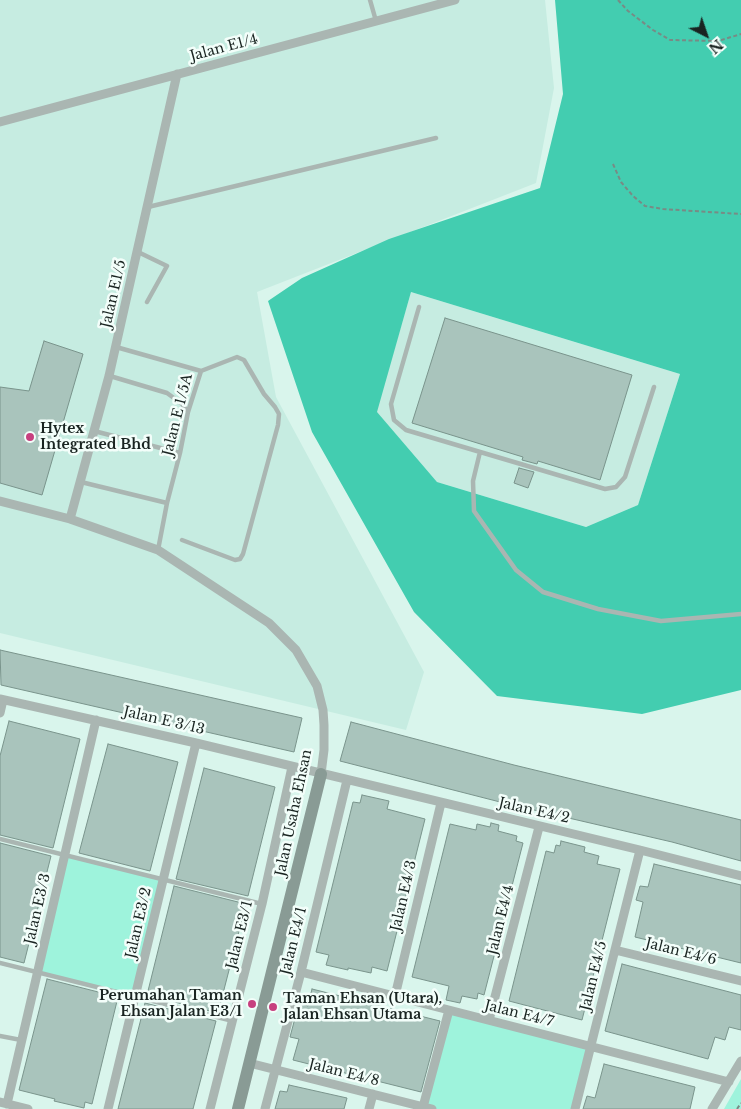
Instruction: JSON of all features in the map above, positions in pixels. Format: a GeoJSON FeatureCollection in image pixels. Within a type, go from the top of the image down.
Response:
{"type":"FeatureCollection","features":[{"type":"Feature","properties":{"kind":"street","name":"Jalan E1/4"},"geometry":{"type":"LineString","coordinates":[[0,122],[455,0]]}},
{"type":"Feature","properties":{"kind":"street","name":"Jalan E1/5"},"geometry":{"type":"LineString","coordinates":[[70,519],[116,347],[177,74]]}},
{"type":"Feature","properties":{"kind":"street","name":"Jalan Usaha Ehsan"},"geometry":{"type":"LineString","coordinates":[[0,501],[70,519],[158,550],[269,623],[296,650],[317,686],[323,710],[324,750],[321,774],[238,1109]]}},
{"type":"Feature","properties":{"kind":"street","name":"Jalan E 3/13"},"geometry":{"type":"LineString","coordinates":[[2,699],[196,743],[321,774]]}},
{"type":"Feature","properties":{"kind":"street"},"geometry":{"type":"LineString","coordinates":[[0,713],[2,699]]}},
{"type":"Feature","properties":{"kind":"street","name":"Jalan E3/3"},"geometry":{"type":"LineString","coordinates":[[3,1103],[21,1040],[96,720]]}},
{"type":"Feature","properties":{"kind":"street","name":"Jalan E3/2"},"geometry":{"type":"LineString","coordinates":[[108,1109],[196,743]]}},
{"type":"Feature","properties":{"kind":"street","name":"Jalan E3/1"},"geometry":{"type":"LineString","coordinates":[[210,1109],[262,904],[292,767]]}},
{"type":"Feature","properties":{"kind":"street","name":"Jalan E4/2"},"geometry":{"type":"LineString","coordinates":[[321,774],[741,876]]}},
{"type":"Feature","properties":{"kind":"street","name":"Jalan E4/1"},"geometry":{"type":"LineString","coordinates":[[266,1109],[347,780]]}},
{"type":"Feature","properties":{"kind":"street","name":"Jalan E4/3"},"geometry":{"type":"LineString","coordinates":[[395,996],[441,803]]}},
{"type":"Feature","properties":{"kind":"street","name":"Jalan E4/4"},"geometry":{"type":"LineString","coordinates":[[490,1020],[539,827]]}},
{"type":"Feature","properties":{"kind":"street","name":"Jalan E4/5"},"geometry":{"type":"LineString","coordinates":[[575,1109],[640,850]]}},
{"type":"Feature","properties":{"kind":"street","name":"Jalan E4/6"},"geometry":{"type":"LineString","coordinates":[[615,950],[741,981]]}},
{"type":"Feature","properties":{"kind":"street","name":"Jalan E4/7"},"geometry":{"type":"LineString","coordinates":[[301,972],[729,1082]]}},
{"type":"Feature","properties":{"kind":"street"},"geometry":{"type":"LineString","coordinates":[[427,1108],[449,1010]]}},
{"type":"Feature","properties":{"kind":"street"},"geometry":{"type":"LineString","coordinates":[[712,1109],[741,1061]]}},
{"type":"Feature","properties":{"kind":"street","name":"Jalan E4/8"},"geometry":{"type":"LineString","coordinates":[[249,1063],[427,1108]]}},
{"type":"Feature","properties":{"kind":"street"},"geometry":{"type":"LineString","coordinates":[[369,1109],[373,1094]]}},
{"type":"Feature","properties":{"kind":"street"},"geometry":{"type":"LineString","coordinates":[[3,1103],[28,1109]]}},
{"type":"Feature","properties":{"kind":"lane"},"geometry":{"type":"LineString","coordinates":[[370,0],[376,21]]}},
{"type":"Feature","properties":{"kind":"lane"},"geometry":{"type":"LineString","coordinates":[[148,207],[436,138]]}},
{"type":"Feature","properties":{"kind":"lane"},"geometry":{"type":"LineString","coordinates":[[138,252],[167,266],[147,302]]}},
{"type":"Feature","properties":{"kind":"lane"},"geometry":{"type":"LineString","coordinates":[[420,307],[391,404],[394,420],[406,430],[604,489],[616,487],[625,477],[654,386]]}},
{"type":"Feature","properties":{"kind":"lane","name":"Jalan E 1/5A"},"geometry":{"type":"LineString","coordinates":[[116,347],[201,371],[188,412],[158,550]]}},
{"type":"Feature","properties":{"kind":"lane"},"geometry":{"type":"LineString","coordinates":[[182,540],[235,560],[240,559],[243,554],[278,425],[279,414],[264,394],[244,360],[237,357],[201,371]]}},
{"type":"Feature","properties":{"kind":"lane"},"geometry":{"type":"LineString","coordinates":[[109,376],[167,393],[182,404],[188,412]]}},
{"type":"Feature","properties":{"kind":"lane"},"geometry":{"type":"LineString","coordinates":[[94,431],[180,453]]}},
{"type":"Feature","properties":{"kind":"lane"},"geometry":{"type":"LineString","coordinates":[[480,452],[473,481],[474,511],[516,570],[543,592],[598,609],[661,621],[741,614]]}},
{"type":"Feature","properties":{"kind":"lane"},"geometry":{"type":"LineString","coordinates":[[81,482],[167,502]]}},
{"type":"Feature","properties":{"kind":"lane"},"geometry":{"type":"LineString","coordinates":[[0,839],[262,904]]}},
{"type":"Feature","properties":{"kind":"lane"},"geometry":{"type":"LineString","coordinates":[[0,963],[232,1021]]}},
{"type":"Feature","properties":{"kind":"lane"},"geometry":{"type":"LineString","coordinates":[[0,1036],[21,1040]]}},
{"type":"Feature","properties":{"kind":"path"},"geometry":{"type":"LineString","coordinates":[[618,0],[628,11],[652,30],[670,40],[718,41],[741,34]]}},
{"type":"Feature","properties":{"kind":"path"},"geometry":{"type":"LineString","coordinates":[[613,164],[621,182],[645,206],[741,214]]}},
{"type":"Feature","properties":{"kind":"path"},"geometry":{"type":"LineString","coordinates":[[737,1109],[741,1103]]}},
{"type":"Feature","properties":{"kind":"shaded area"},"geometry":{"type":"Polygon","coordinates":[[[0,0],[545,0],[554,88],[536,183],[257,292],[276,397],[424,672],[406,730],[0,633],[0,0]]]}},
{"type":"Feature","properties":{"kind":"shaded area"},"geometry":{"type":"Polygon","coordinates":[[[411,292],[680,374],[638,505],[586,527],[437,482],[376,412],[411,292]]]}},
{"type":"Feature","properties":{"kind":"green space"},"geometry":{"type":"Polygon","coordinates":[[[555,0],[741,0],[741,690],[642,714],[497,696],[414,612],[312,432],[268,301],[302,278],[389,239],[540,188],[563,94],[555,0]],[[411,292],[377,412],[437,482],[586,527],[638,505],[680,374],[411,292]]]}},
{"type":"Feature","properties":{"kind":"green space"},"geometry":{"type":"Polygon","coordinates":[[[65,855],[163,880],[135,997],[37,972],[65,855]]]}},
{"type":"Feature","properties":{"kind":"green space"},"geometry":{"type":"Polygon","coordinates":[[[449,1010],[591,1046],[575,1109],[432,1109],[423,1107],[449,1010]]]}},
{"type":"Feature","properties":{"kind":"green space"},"geometry":{"type":"Polygon","coordinates":[[[741,1079],[741,1109],[724,1109],[741,1079]]]}},
{"type":"Feature","properties":{"kind":"building"},"geometry":{"type":"Polygon","coordinates":[[[445,318],[632,375],[600,480],[538,461],[537,464],[522,460],[523,457],[412,423],[445,318]]]}},
{"type":"Feature","properties":{"kind":"building","name":"Hytex Integrated Bhd"},"geometry":{"type":"Polygon","coordinates":[[[44,341],[83,354],[42,495],[0,483],[0,387],[29,391],[44,341]]]}},
{"type":"Feature","properties":{"kind":"building"},"geometry":{"type":"Polygon","coordinates":[[[519,468],[534,472],[528,488],[514,483],[519,468]]]}},
{"type":"Feature","properties":{"kind":"building"},"geometry":{"type":"Polygon","coordinates":[[[0,650],[302,718],[294,752],[1,685],[0,650]]]}},
{"type":"Feature","properties":{"kind":"building"},"geometry":{"type":"Polygon","coordinates":[[[9,721],[80,739],[53,848],[0,835],[0,756],[9,721]]]}},
{"type":"Feature","properties":{"kind":"building"},"geometry":{"type":"Polygon","coordinates":[[[351,722],[514,765],[741,820],[741,861],[672,842],[504,803],[340,761],[351,722]]]}},
{"type":"Feature","properties":{"kind":"building"},"geometry":{"type":"Polygon","coordinates":[[[108,744],[178,762],[150,871],[79,853],[108,744]]]}},
{"type":"Feature","properties":{"kind":"building"},"geometry":{"type":"Polygon","coordinates":[[[204,768],[275,787],[248,896],[176,879],[204,768]]]}},
{"type":"Feature","properties":{"kind":"building"},"geometry":{"type":"Polygon","coordinates":[[[362,795],[389,801],[387,809],[425,819],[387,971],[372,967],[371,973],[326,965],[329,955],[316,952],[353,802],[360,803],[362,795]]]}},
{"type":"Feature","properties":{"kind":"building"},"geometry":{"type":"Polygon","coordinates":[[[491,823],[499,825],[498,831],[517,836],[516,841],[523,843],[484,995],[478,993],[477,999],[462,996],[460,1003],[446,1000],[449,986],[412,977],[450,824],[476,830],[477,824],[490,827],[491,823]]]}},
{"type":"Feature","properties":{"kind":"building"},"geometry":{"type":"Polygon","coordinates":[[[561,841],[585,847],[584,852],[599,856],[597,864],[620,869],[582,1020],[509,1001],[546,851],[554,853],[556,845],[560,846],[561,841]]]}},
{"type":"Feature","properties":{"kind":"building"},"geometry":{"type":"Polygon","coordinates":[[[0,843],[51,856],[24,963],[0,957],[0,843]]]}},
{"type":"Feature","properties":{"kind":"building"},"geometry":{"type":"Polygon","coordinates":[[[654,864],[741,885],[741,963],[635,937],[643,902],[636,900],[640,886],[648,887],[654,864]]]}},
{"type":"Feature","properties":{"kind":"building"},"geometry":{"type":"Polygon","coordinates":[[[174,886],[246,904],[218,1013],[147,995],[174,886]]]}},
{"type":"Feature","properties":{"kind":"building"},"geometry":{"type":"Polygon","coordinates":[[[622,964],[741,995],[741,1030],[729,1027],[725,1040],[715,1037],[708,1059],[605,1031],[622,964]]]}},
{"type":"Feature","properties":{"kind":"building"},"geometry":{"type":"Polygon","coordinates":[[[47,979],[118,997],[92,1104],[85,1102],[84,1108],[19,1090],[47,979]]]}},
{"type":"Feature","properties":{"kind":"building"},"geometry":{"type":"Polygon","coordinates":[[[312,989],[440,1021],[421,1092],[293,1060],[299,1039],[290,1037],[299,1003],[308,1006],[312,989]]]}},
{"type":"Feature","properties":{"kind":"building"},"geometry":{"type":"Polygon","coordinates":[[[145,1003],[216,1021],[193,1109],[118,1109],[145,1003]]]}},
{"type":"Feature","properties":{"kind":"building"},"geometry":{"type":"Polygon","coordinates":[[[604,1064],[695,1087],[690,1109],[583,1109],[587,1096],[595,1098],[604,1064]]]}},
{"type":"Feature","properties":{"kind":"building"},"geometry":{"type":"Polygon","coordinates":[[[289,1085],[347,1098],[344,1109],[275,1109],[280,1091],[287,1092],[289,1085]]]}},
{"type":"Feature","properties":{"kind":"place","name":"Hytex Integrated Bhd"},"geometry":{"type":"Point","coordinates":[30,437]}},
{"type":"Feature","properties":{"kind":"place","name":"Perumahan Taman Ehsan Jalan E3/1"},"geometry":{"type":"Point","coordinates":[252,1004]}},
{"type":"Feature","properties":{"kind":"place","name":"Taman Ehsan (Utara), Jalan Ehsan Utama"},"geometry":{"type":"Point","coordinates":[273,1007]}}]}
